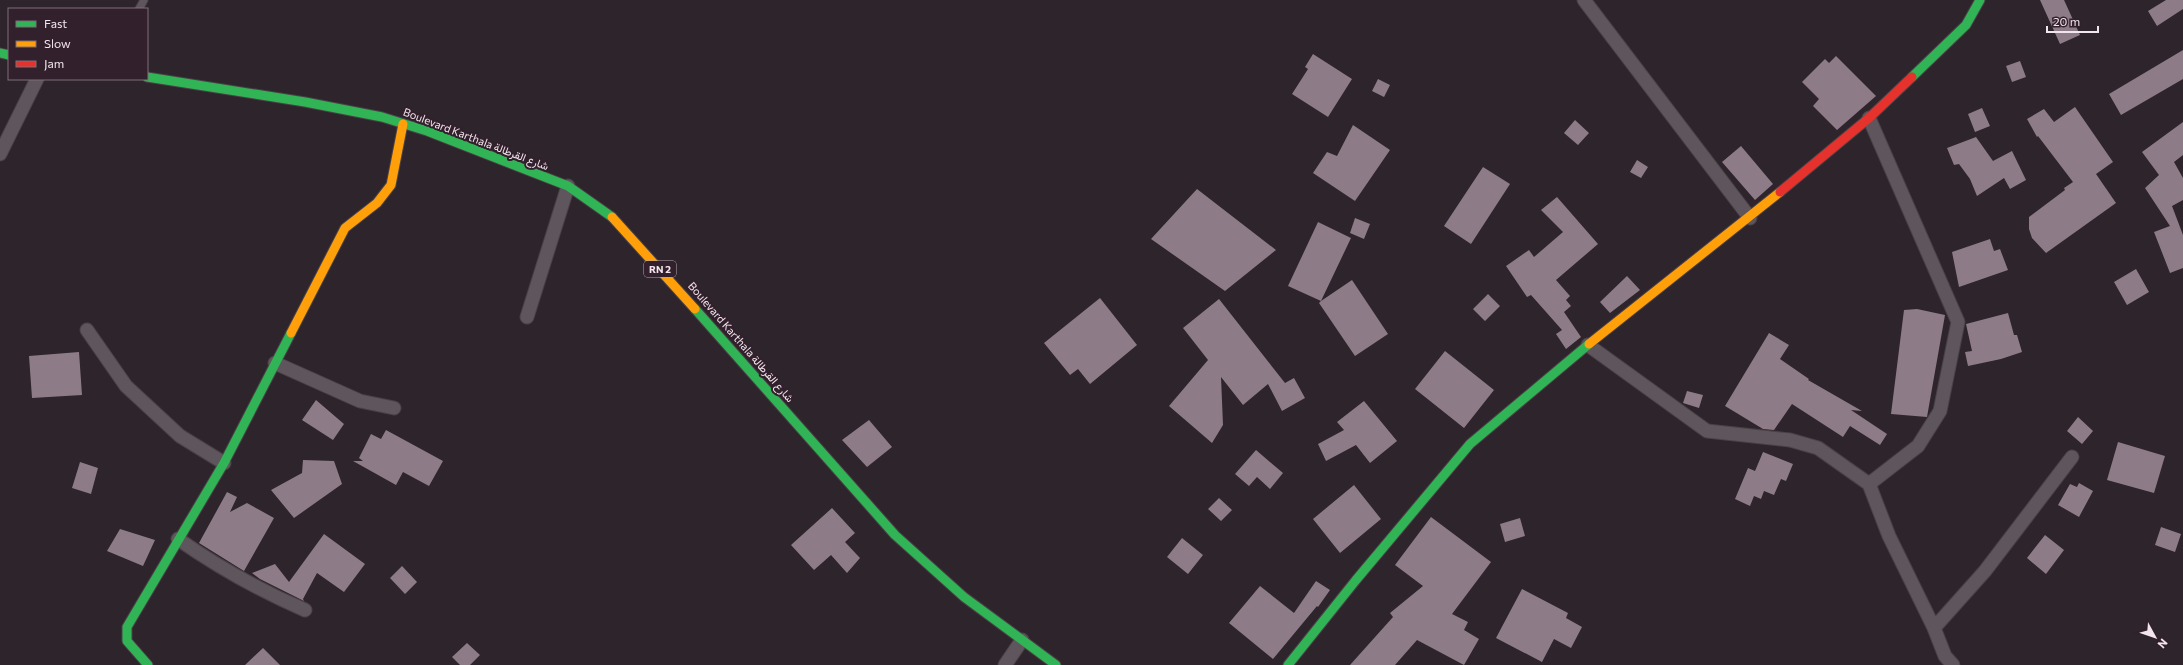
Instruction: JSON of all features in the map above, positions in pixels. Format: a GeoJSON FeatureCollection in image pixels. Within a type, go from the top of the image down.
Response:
{"type":"FeatureCollection","features":[{"type":"Feature","properties":{"kind":"street"},"geometry":{"type":"LineString","coordinates":[[1584,0],[1750,218]]}},
{"type":"Feature","properties":{"kind":"street"},"geometry":{"type":"LineString","coordinates":[[1288,665],[1356,580],[1470,444],[1588,345],[1750,218],[1869,118],[1966,25],[1980,0]]}},
{"type":"Feature","properties":{"kind":"street","name":"Boulevard Karthala شارع القرطالة"},"geometry":{"type":"LineString","coordinates":[[148,77],[305,102],[382,117],[427,131],[568,186],[593,202],[618,222],[895,536],[964,597],[1056,665]]}},
{"type":"Feature","properties":{"kind":"street"},"geometry":{"type":"LineString","coordinates":[[0,154],[37,80]]}},
{"type":"Feature","properties":{"kind":"street"},"geometry":{"type":"LineString","coordinates":[[1869,118],[1958,322],[1940,411],[1918,446],[1869,484]]}},
{"type":"Feature","properties":{"kind":"street"},"geometry":{"type":"LineString","coordinates":[[148,665],[127,641],[127,627],[224,464],[345,228],[377,203],[391,185],[403,124]]}},
{"type":"Feature","properties":{"kind":"street"},"geometry":{"type":"LineString","coordinates":[[527,317],[568,186]]}},
{"type":"Feature","properties":{"kind":"street"},"geometry":{"type":"LineString","coordinates":[[87,330],[126,386],[180,436],[224,464]]}},
{"type":"Feature","properties":{"kind":"street"},"geometry":{"type":"LineString","coordinates":[[1588,345],[1707,432],[1790,440],[1818,448],[1869,484],[1889,536],[1934,628],[1945,656],[1954,665]]}},
{"type":"Feature","properties":{"kind":"street"},"geometry":{"type":"LineString","coordinates":[[275,363],[360,400],[394,408]]}},
{"type":"Feature","properties":{"kind":"street"},"geometry":{"type":"LineString","coordinates":[[1934,628],[1985,571],[2072,457]]}},
{"type":"Feature","properties":{"kind":"street"},"geometry":{"type":"LineString","coordinates":[[178,539],[207,559],[270,595],[305,610]]}},
{"type":"Feature","properties":{"kind":"street"},"geometry":{"type":"LineString","coordinates":[[1005,665],[1022,640]]}},
{"type":"Feature","properties":{"kind":"building"},"geometry":{"type":"Polygon","coordinates":[[[2040,0],[2064,0],[2080,35],[2060,44],[2040,0]]]}},
{"type":"Feature","properties":{"kind":"building"},"geometry":{"type":"Polygon","coordinates":[[[2166,0],[2183,0],[2183,9],[2157,26],[2148,11],[2166,0]]]}},
{"type":"Feature","properties":{"kind":"building"},"geometry":{"type":"Polygon","coordinates":[[[2183,50],[2183,79],[2121,115],[2109,94],[2183,50]]]}},
{"type":"Feature","properties":{"kind":"building"},"geometry":{"type":"Polygon","coordinates":[[[1313,54],[1352,79],[1328,117],[1292,94],[1308,69],[1305,67],[1313,54]]]}},
{"type":"Feature","properties":{"kind":"building"},"geometry":{"type":"Polygon","coordinates":[[[1836,56],[1876,96],[1837,130],[1813,106],[1819,99],[1802,82],[1825,59],[1829,63],[1836,56]]]}},
{"type":"Feature","properties":{"kind":"building"},"geometry":{"type":"Polygon","coordinates":[[[2020,61],[2026,77],[2012,82],[2006,66],[2020,61]]]}},
{"type":"Feature","properties":{"kind":"building"},"geometry":{"type":"Polygon","coordinates":[[[1378,79],[1390,85],[1384,97],[1372,91],[1378,79]]]}},
{"type":"Feature","properties":{"kind":"building"},"geometry":{"type":"Polygon","coordinates":[[[2075,107],[2113,162],[2096,174],[2116,203],[2046,253],[2032,238],[2029,229],[2029,217],[2065,190],[2064,188],[2073,182],[2038,136],[2037,137],[2027,119],[2044,109],[2054,122],[2075,107]]]}},
{"type":"Feature","properties":{"kind":"building"},"geometry":{"type":"Polygon","coordinates":[[[1982,108],[1990,126],[1975,132],[1968,114],[1982,108]]]}},
{"type":"Feature","properties":{"kind":"building"},"geometry":{"type":"Polygon","coordinates":[[[1575,120],[1589,133],[1578,145],[1564,133],[1575,120]]]}},
{"type":"Feature","properties":{"kind":"building"},"geometry":{"type":"Polygon","coordinates":[[[2183,122],[2183,155],[2174,162],[2183,178],[2183,200],[2172,206],[2183,235],[2183,268],[2170,273],[2154,232],[2170,226],[2145,188],[2159,175],[2142,152],[2183,122]]]}},
{"type":"Feature","properties":{"kind":"building"},"geometry":{"type":"Polygon","coordinates":[[[1353,125],[1390,150],[1355,201],[1313,173],[1327,152],[1337,156],[1353,125]]]}},
{"type":"Feature","properties":{"kind":"building"},"geometry":{"type":"Polygon","coordinates":[[[1976,137],[1993,161],[2012,151],[2026,180],[2010,189],[2004,178],[1977,196],[1970,179],[1959,164],[1954,165],[1947,148],[1976,137]]]}},
{"type":"Feature","properties":{"kind":"building"},"geometry":{"type":"Polygon","coordinates":[[[1741,146],[1773,184],[1755,200],[1722,162],[1741,146]]]}},
{"type":"Feature","properties":{"kind":"building"},"geometry":{"type":"Polygon","coordinates":[[[1637,160],[1648,167],[1641,178],[1630,172],[1637,160]]]}},
{"type":"Feature","properties":{"kind":"building"},"geometry":{"type":"Polygon","coordinates":[[[1483,167],[1510,184],[1471,244],[1444,226],[1483,167]]]}},
{"type":"Feature","properties":{"kind":"building"},"geometry":{"type":"Polygon","coordinates":[[[1197,189],[1276,250],[1225,291],[1151,239],[1197,189]]]}},
{"type":"Feature","properties":{"kind":"building"},"geometry":{"type":"Polygon","coordinates":[[[1557,197],[1598,244],[1556,280],[1570,296],[1566,300],[1571,306],[1564,312],[1581,337],[1566,349],[1556,334],[1562,330],[1531,295],[1527,297],[1506,266],[1529,250],[1534,257],[1563,232],[1541,210],[1557,197]]]}},
{"type":"Feature","properties":{"kind":"building"},"geometry":{"type":"Polygon","coordinates":[[[1355,218],[1370,224],[1364,239],[1350,233],[1355,218]]]}},
{"type":"Feature","properties":{"kind":"building"},"geometry":{"type":"Polygon","coordinates":[[[1318,222],[1351,238],[1321,301],[1288,286],[1318,222]]]}},
{"type":"Feature","properties":{"kind":"building"},"geometry":{"type":"Polygon","coordinates":[[[1990,239],[1994,251],[2000,249],[2008,270],[1959,287],[1952,252],[1990,239]]]}},
{"type":"Feature","properties":{"kind":"building"},"geometry":{"type":"Polygon","coordinates":[[[2136,269],[2149,292],[2127,305],[2114,282],[2136,269]]]}},
{"type":"Feature","properties":{"kind":"building"},"geometry":{"type":"Polygon","coordinates":[[[1627,276],[1640,290],[1610,313],[1600,302],[1627,276]]]}},
{"type":"Feature","properties":{"kind":"building"},"geometry":{"type":"Polygon","coordinates":[[[1352,280],[1388,334],[1355,356],[1319,303],[1352,280]]]}},
{"type":"Feature","properties":{"kind":"building"},"geometry":{"type":"Polygon","coordinates":[[[1488,294],[1500,306],[1485,321],[1473,309],[1488,294]]]}},
{"type":"Feature","properties":{"kind":"building"},"geometry":{"type":"Polygon","coordinates":[[[1100,298],[1137,345],[1090,384],[1078,369],[1070,375],[1044,343],[1100,298]]]}},
{"type":"Feature","properties":{"kind":"building"},"geometry":{"type":"Polygon","coordinates":[[[1219,299],[1285,383],[1294,378],[1305,398],[1282,411],[1268,384],[1243,405],[1221,377],[1223,425],[1212,443],[1169,406],[1208,360],[1183,328],[1219,299]]]}},
{"type":"Feature","properties":{"kind":"building"},"geometry":{"type":"Polygon","coordinates":[[[1917,309],[1945,315],[1927,417],[1891,414],[1904,310],[1917,309]]]}},
{"type":"Feature","properties":{"kind":"building"},"geometry":{"type":"Polygon","coordinates":[[[2008,313],[2014,335],[2017,335],[2022,352],[2001,359],[1968,366],[1965,352],[1972,351],[1966,324],[2008,313]]]}},
{"type":"Feature","properties":{"kind":"building"},"geometry":{"type":"Polygon","coordinates":[[[1769,333],[1789,345],[1780,359],[1809,379],[1808,380],[1862,411],[1851,410],[1887,434],[1880,445],[1850,426],[1843,437],[1792,404],[1774,430],[1763,429],[1725,406],[1769,333]]]}},
{"type":"Feature","properties":{"kind":"building"},"geometry":{"type":"Polygon","coordinates":[[[1445,351],[1494,390],[1464,428],[1415,389],[1445,351]]]}},
{"type":"Feature","properties":{"kind":"building"},"geometry":{"type":"Polygon","coordinates":[[[79,352],[82,395],[32,398],[29,356],[79,352]]]}},
{"type":"Feature","properties":{"kind":"building"},"geometry":{"type":"Polygon","coordinates":[[[1687,391],[1703,395],[1699,408],[1683,403],[1687,391]]]}},
{"type":"Feature","properties":{"kind":"building"},"geometry":{"type":"Polygon","coordinates":[[[316,400],[344,424],[333,440],[302,420],[316,400]]]}},
{"type":"Feature","properties":{"kind":"building"},"geometry":{"type":"Polygon","coordinates":[[[1364,401],[1397,441],[1370,463],[1356,445],[1326,461],[1318,444],[1344,430],[1337,422],[1364,401]]]}},
{"type":"Feature","properties":{"kind":"building"},"geometry":{"type":"Polygon","coordinates":[[[2078,417],[2093,431],[2082,444],[2067,431],[2078,417]]]}},
{"type":"Feature","properties":{"kind":"building"},"geometry":{"type":"Polygon","coordinates":[[[869,420],[892,447],[867,467],[842,440],[869,420]]]}},
{"type":"Feature","properties":{"kind":"building"},"geometry":{"type":"Polygon","coordinates":[[[386,430],[443,461],[429,486],[403,472],[396,485],[353,461],[363,461],[359,458],[371,434],[381,439],[386,430]]]}},
{"type":"Feature","properties":{"kind":"building"},"geometry":{"type":"Polygon","coordinates":[[[2118,442],[2165,456],[2154,493],[2107,480],[2118,442]]]}},
{"type":"Feature","properties":{"kind":"building"},"geometry":{"type":"Polygon","coordinates":[[[1256,450],[1283,473],[1270,489],[1257,477],[1249,486],[1235,474],[1256,450]]]}},
{"type":"Feature","properties":{"kind":"building"},"geometry":{"type":"Polygon","coordinates":[[[1763,452],[1793,464],[1786,481],[1781,479],[1774,495],[1764,491],[1761,499],[1754,496],[1750,506],[1735,499],[1748,468],[1755,471],[1763,452]]]}},
{"type":"Feature","properties":{"kind":"building"},"geometry":{"type":"Polygon","coordinates":[[[303,460],[334,461],[342,484],[294,518],[271,490],[302,473],[303,460]]]}},
{"type":"Feature","properties":{"kind":"building"},"geometry":{"type":"Polygon","coordinates":[[[80,462],[98,468],[91,494],[72,488],[80,462]]]}},
{"type":"Feature","properties":{"kind":"building"},"geometry":{"type":"Polygon","coordinates":[[[2079,483],[2093,491],[2079,517],[2058,505],[2070,484],[2077,487],[2079,483]]]}},
{"type":"Feature","properties":{"kind":"building"},"geometry":{"type":"Polygon","coordinates":[[[1354,485],[1381,519],[1340,553],[1313,519],[1354,485]]]}},
{"type":"Feature","properties":{"kind":"building"},"geometry":{"type":"Polygon","coordinates":[[[227,492],[237,497],[230,512],[247,503],[274,518],[244,571],[199,543],[227,492]]]}},
{"type":"Feature","properties":{"kind":"building"},"geometry":{"type":"Polygon","coordinates":[[[1219,498],[1232,510],[1221,521],[1208,509],[1219,498]]]}},
{"type":"Feature","properties":{"kind":"building"},"geometry":{"type":"Polygon","coordinates":[[[832,508],[855,533],[845,542],[860,558],[847,573],[831,555],[814,570],[791,545],[832,508]]]}},
{"type":"Feature","properties":{"kind":"building"},"geometry":{"type":"Polygon","coordinates":[[[1431,517],[1491,562],[1452,614],[1468,622],[1464,630],[1479,639],[1464,665],[1417,640],[1395,665],[1350,665],[1393,617],[1390,613],[1423,586],[1395,565],[1431,517]]]}},
{"type":"Feature","properties":{"kind":"building"},"geometry":{"type":"Polygon","coordinates":[[[1520,518],[1525,536],[1505,542],[1500,524],[1520,518]]]}},
{"type":"Feature","properties":{"kind":"building"},"geometry":{"type":"Polygon","coordinates":[[[2161,527],[2181,534],[2175,552],[2155,545],[2161,527]]]}},
{"type":"Feature","properties":{"kind":"building"},"geometry":{"type":"Polygon","coordinates":[[[120,529],[155,540],[143,566],[107,551],[120,529]]]}},
{"type":"Feature","properties":{"kind":"building"},"geometry":{"type":"Polygon","coordinates":[[[324,534],[365,564],[344,592],[317,573],[303,599],[304,601],[260,579],[252,573],[275,564],[289,582],[324,534]]]}},
{"type":"Feature","properties":{"kind":"building"},"geometry":{"type":"Polygon","coordinates":[[[2045,535],[2064,550],[2046,574],[2027,558],[2045,535]]]}},
{"type":"Feature","properties":{"kind":"building"},"geometry":{"type":"Polygon","coordinates":[[[1182,538],[1203,555],[1188,574],[1167,557],[1182,538]]]}},
{"type":"Feature","properties":{"kind":"building"},"geometry":{"type":"Polygon","coordinates":[[[402,566],[417,582],[405,594],[390,578],[402,566]]]}},
{"type":"Feature","properties":{"kind":"building"},"geometry":{"type":"Polygon","coordinates":[[[1316,581],[1330,590],[1318,607],[1317,606],[1273,659],[1229,623],[1260,586],[1294,613],[1316,581]]]}},
{"type":"Feature","properties":{"kind":"building"},"geometry":{"type":"Polygon","coordinates":[[[1522,589],[1568,613],[1566,618],[1582,627],[1571,648],[1554,639],[1542,662],[1496,638],[1522,589]]]}},
{"type":"Feature","properties":{"kind":"building"},"geometry":{"type":"Polygon","coordinates":[[[467,643],[480,655],[470,665],[460,665],[452,657],[467,643]]]}},
{"type":"Feature","properties":{"kind":"building"},"geometry":{"type":"Polygon","coordinates":[[[263,648],[280,665],[245,665],[263,648]]]}},
{"type":"Feature","properties":{"kind":"traffic: fast"},"geometry":{"type":"LineString","coordinates":[[1912,77],[1966,25],[1980,0]]}},
{"type":"Feature","properties":{"kind":"traffic: fast"},"geometry":{"type":"LineString","coordinates":[[0,53],[8,55]]}},
{"type":"Feature","properties":{"kind":"traffic: fast"},"geometry":{"type":"LineString","coordinates":[[148,77],[305,102],[382,117],[427,131],[568,186],[612,217]]}},
{"type":"Feature","properties":{"kind":"traffic: fast"},"geometry":{"type":"LineString","coordinates":[[695,309],[895,535],[964,597],[1056,665]]}},
{"type":"Feature","properties":{"kind":"traffic: fast"},"geometry":{"type":"LineString","coordinates":[[148,665],[127,641],[127,627],[224,463],[291,333]]}},
{"type":"Feature","properties":{"kind":"traffic: fast"},"geometry":{"type":"LineString","coordinates":[[1288,665],[1356,580],[1470,444],[1589,344]]}},
{"type":"Feature","properties":{"kind":"traffic: slow"},"geometry":{"type":"LineString","coordinates":[[291,333],[345,228],[377,203],[391,185],[403,124]]}},
{"type":"Feature","properties":{"kind":"traffic: slow"},"geometry":{"type":"LineString","coordinates":[[1589,344],[1780,192]]}},
{"type":"Feature","properties":{"kind":"traffic: slow"},"geometry":{"type":"LineString","coordinates":[[612,217],[695,309]]}},
{"type":"Feature","properties":{"kind":"traffic: jam"},"geometry":{"type":"LineString","coordinates":[[1780,192],[1869,118],[1912,77]]}}]}
